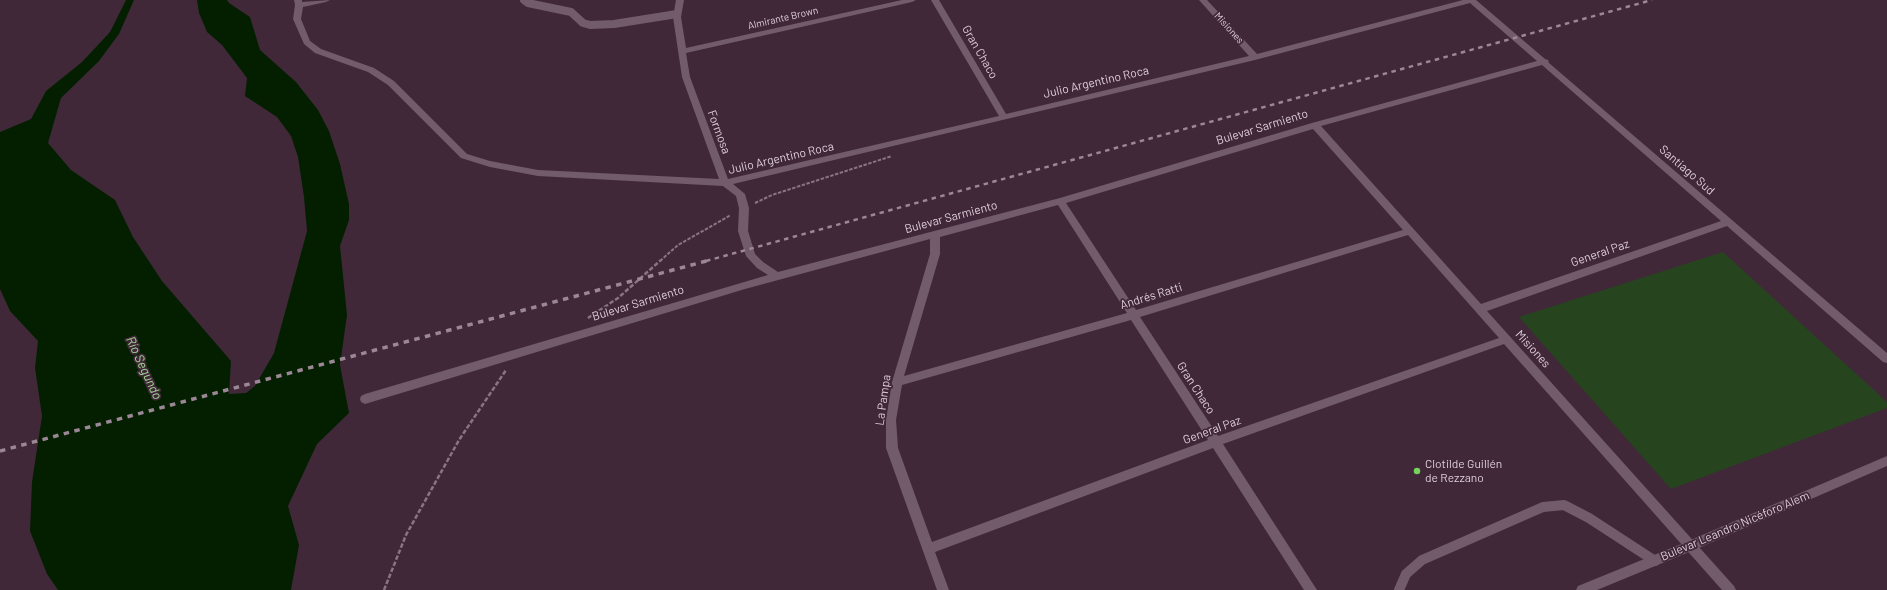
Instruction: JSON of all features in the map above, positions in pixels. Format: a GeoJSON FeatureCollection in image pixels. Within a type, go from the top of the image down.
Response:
{"type":"FeatureCollection","features":[{"type":"Feature","properties":{"kind":"street"},"geometry":{"type":"LineString","coordinates":[[299,3],[324,0]]}},
{"type":"Feature","properties":{"kind":"street","name":"Formosa"},"geometry":{"type":"LineString","coordinates":[[680,0],[677,14],[686,77],[725,182],[740,194],[744,208],[743,231],[751,256],[760,265],[776,276]]}},
{"type":"Feature","properties":{"kind":"street","name":"Almirante Brown"},"geometry":{"type":"LineString","coordinates":[[682,51],[912,0]]}},
{"type":"Feature","properties":{"kind":"street","name":"Gran Chaco"},"geometry":{"type":"LineString","coordinates":[[935,0],[1003,116]]}},
{"type":"Feature","properties":{"kind":"street","name":"Misiones"},"geometry":{"type":"LineString","coordinates":[[1203,0],[1255,56]]}},
{"type":"Feature","properties":{"kind":"street","name":"Julio Argentino Roca"},"geometry":{"type":"LineString","coordinates":[[299,3],[297,19],[307,42],[318,51],[370,70],[390,83],[464,156],[490,164],[538,173],[725,182],[769,174],[1255,56],[1472,0]]}},
{"type":"Feature","properties":{"kind":"street","name":"Santiago Sud"},"geometry":{"type":"LineString","coordinates":[[1472,0],[1887,359]]}},
{"type":"Feature","properties":{"kind":"street","name":"Bulevar Sarmiento"},"geometry":{"type":"LineString","coordinates":[[364,399],[776,276],[1060,201],[1316,125],[1545,62]]}},
{"type":"Feature","properties":{"kind":"street","name":"Misiones"},"geometry":{"type":"LineString","coordinates":[[1316,125],[1730,590]]}},
{"type":"Feature","properties":{"kind":"street","name":"Gran Chaco"},"geometry":{"type":"LineString","coordinates":[[1060,201],[1310,590]]}},
{"type":"Feature","properties":{"kind":"street","name":"General Paz"},"geometry":{"type":"LineString","coordinates":[[1480,309],[1729,222]]}},
{"type":"Feature","properties":{"kind":"street","name":"Andrés Ratti"},"geometry":{"type":"LineString","coordinates":[[897,382],[1134,315],[1410,231]]}},
{"type":"Feature","properties":{"kind":"street","name":"La Pampa"},"geometry":{"type":"LineString","coordinates":[[935,234],[935,254],[897,382],[891,420],[892,448],[943,590]]}},
{"type":"Feature","properties":{"kind":"street","name":"General Paz"},"geometry":{"type":"LineString","coordinates":[[928,549],[1215,442],[1507,339]]}},
{"type":"Feature","properties":{"kind":"street","name":"Bulevar Leandro Nicéforo Alem"},"geometry":{"type":"LineString","coordinates":[[1582,590],[1690,546],[1887,461]]}},
{"type":"Feature","properties":{"kind":"lane"},"geometry":{"type":"LineString","coordinates":[[524,0],[528,3],[571,12],[582,23],[590,25],[614,24],[677,14]]}},
{"type":"Feature","properties":{"kind":"lane"},"geometry":{"type":"LineString","coordinates":[[1399,590],[1406,574],[1422,560],[1543,507],[1564,504],[1655,560]]}},
{"type":"Feature","properties":{"kind":"shaded area"},"geometry":{"type":"Polygon","coordinates":[[[1723,252],[1887,402],[1887,408],[1671,489],[1519,317],[1723,252]]]}},
{"type":"Feature","properties":{"kind":"water","name":"Río Segundo"},"geometry":{"type":"Polygon","coordinates":[[[126,0],[134,0],[119,34],[99,61],[61,98],[48,143],[71,170],[115,200],[133,237],[162,281],[231,361],[229,394],[246,393],[255,386],[274,353],[307,231],[298,157],[291,136],[277,117],[245,96],[247,78],[222,45],[207,32],[199,13],[197,0],[227,0],[229,3],[250,17],[260,50],[296,82],[318,110],[329,131],[340,164],[349,204],[349,220],[340,246],[347,315],[340,365],[349,413],[317,444],[288,506],[299,545],[291,590],[58,590],[47,574],[30,531],[32,482],[42,416],[35,368],[38,341],[10,311],[0,289],[0,132],[31,119],[46,91],[82,62],[110,32],[126,0]]]}},
{"type":"Feature","properties":{"kind":"railway"},"geometry":{"type":"LineString","coordinates":[[706,261],[1652,0]]}},
{"type":"Feature","properties":{"kind":"railway"},"geometry":{"type":"LineString","coordinates":[[0,451],[710,260]]}},
{"type":"Feature","properties":{"kind":"place","name":"Clotilde Guillén de Rezzano"},"geometry":{"type":"Point","coordinates":[1417,471]}}]}
